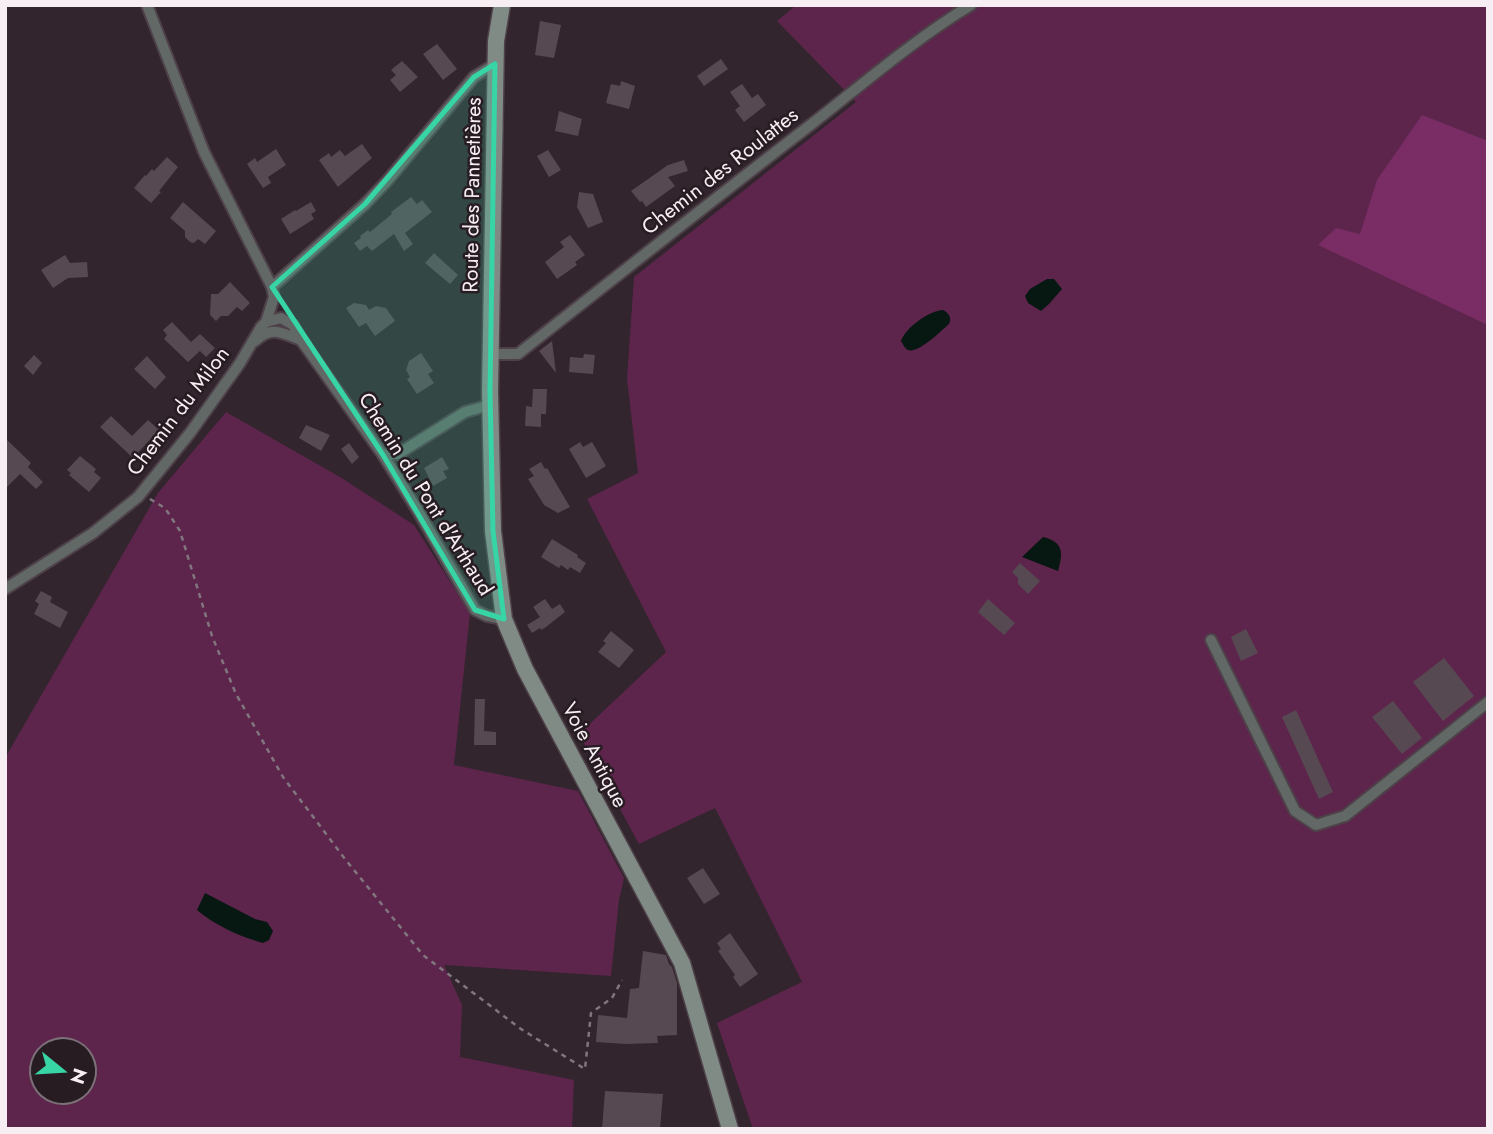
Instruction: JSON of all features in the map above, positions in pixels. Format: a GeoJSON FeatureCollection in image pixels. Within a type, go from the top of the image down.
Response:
{"type":"FeatureCollection","features":[{"type":"Feature","properties":{"kind":"street"},"geometry":{"type":"LineString","coordinates":[[147,5],[204,152],[289,323]]}},
{"type":"Feature","properties":{"kind":"street","name":"Route des Pannetières"},"geometry":{"type":"LineString","coordinates":[[490,386],[495,64],[502,5]]}},
{"type":"Feature","properties":{"kind":"street","name":"Chemin des Roulattes"},"geometry":{"type":"LineString","coordinates":[[491,354],[518,354],[903,54],[971,5]]}},
{"type":"Feature","properties":{"kind":"street"},"geometry":{"type":"LineString","coordinates":[[266,322],[273,292],[387,181],[474,77],[495,64]]}},
{"type":"Feature","properties":{"kind":"street"},"geometry":{"type":"LineString","coordinates":[[266,322],[281,318],[293,325],[301,340]]}},
{"type":"Feature","properties":{"kind":"street","name":"Chemin du Milon"},"geometry":{"type":"LineString","coordinates":[[5,589],[93,533],[142,493],[190,433],[266,322]]}},
{"type":"Feature","properties":{"kind":"street"},"geometry":{"type":"LineString","coordinates":[[250,345],[262,334],[274,330],[301,340]]}},
{"type":"Feature","properties":{"kind":"street","name":"Chemin du Pont d'Arthaud"},"geometry":{"type":"LineString","coordinates":[[301,340],[383,455],[475,610],[487,617],[504,619]]}},
{"type":"Feature","properties":{"kind":"street","name":"Voie Antique"},"geometry":{"type":"LineString","coordinates":[[490,386],[493,531],[504,619],[525,669],[682,963],[730,1129]]}},
{"type":"Feature","properties":{"kind":"street"},"geometry":{"type":"LineString","coordinates":[[383,455],[398,454],[465,412],[490,405]]}},
{"type":"Feature","properties":{"kind":"street"},"geometry":{"type":"LineString","coordinates":[[1211,640],[1294,811],[1316,825],[1345,816],[1488,702]]}},
{"type":"Feature","properties":{"kind":"path"},"geometry":{"type":"LineString","coordinates":[[142,493],[165,508],[180,531],[212,636],[236,694],[283,777],[423,955],[521,1029],[585,1069],[592,1013],[612,998],[622,980]]}},
{"type":"Feature","properties":{"kind":"highlighted area"},"geometry":{"type":"Polygon","coordinates":[[[495,64],[490,391],[493,531],[504,619],[475,610],[383,455],[272,287],[365,204],[474,77],[495,64]]]}},
{"type":"Feature","properties":{"kind":"shaded area"},"geometry":{"type":"Polygon","coordinates":[[[796,5],[1488,5],[1488,1129],[753,1129],[717,1023],[802,982],[715,808],[639,844],[579,734],[666,652],[587,499],[638,473],[627,379],[634,277],[856,102],[777,21],[796,5]]]}},
{"type":"Feature","properties":{"kind":"shaded area"},"geometry":{"type":"Polygon","coordinates":[[[1422,115],[1488,141],[1488,325],[1318,245],[1336,228],[1360,234],[1377,180],[1422,115]]]}},
{"type":"Feature","properties":{"kind":"shaded area"},"geometry":{"type":"Polygon","coordinates":[[[1047,279],[1054,279],[1062,289],[1041,311],[1028,303],[1025,296],[1030,289],[1047,279]]]}},
{"type":"Feature","properties":{"kind":"shaded area"},"geometry":{"type":"Polygon","coordinates":[[[943,310],[949,316],[949,324],[917,349],[906,349],[901,341],[908,330],[925,317],[943,310]]]}},
{"type":"Feature","properties":{"kind":"shaded area"},"geometry":{"type":"Polygon","coordinates":[[[226,412],[340,477],[414,525],[470,613],[454,765],[578,791],[624,878],[611,976],[444,965],[462,1005],[460,1057],[574,1080],[572,1129],[5,1129],[5,758],[158,493],[226,412]]]}},
{"type":"Feature","properties":{"kind":"shaded area"},"geometry":{"type":"Polygon","coordinates":[[[1043,537],[1055,542],[1060,549],[1058,571],[1022,557],[1043,537]]]}},
{"type":"Feature","properties":{"kind":"shaded area"},"geometry":{"type":"Polygon","coordinates":[[[205,893],[255,919],[267,922],[273,931],[269,940],[263,943],[245,937],[204,916],[197,910],[205,893]]]}},
{"type":"Feature","properties":{"kind":"building"},"geometry":{"type":"Polygon","coordinates":[[[540,21],[561,25],[554,58],[535,55],[540,21]]]}},
{"type":"Feature","properties":{"kind":"building"},"geometry":{"type":"Polygon","coordinates":[[[437,44],[457,69],[443,80],[423,54],[437,44]]]}},
{"type":"Feature","properties":{"kind":"building"},"geometry":{"type":"Polygon","coordinates":[[[721,59],[728,69],[704,86],[697,76],[721,59]]]}},
{"type":"Feature","properties":{"kind":"building"},"geometry":{"type":"Polygon","coordinates":[[[402,61],[418,77],[400,92],[390,80],[396,75],[391,70],[402,61]]]}},
{"type":"Feature","properties":{"kind":"building"},"geometry":{"type":"Polygon","coordinates":[[[621,81],[635,86],[629,109],[606,103],[611,84],[620,86],[621,81]]]}},
{"type":"Feature","properties":{"kind":"building"},"geometry":{"type":"Polygon","coordinates":[[[742,84],[752,98],[758,94],[766,105],[744,122],[735,110],[740,106],[730,92],[742,84]]]}},
{"type":"Feature","properties":{"kind":"building"},"geometry":{"type":"Polygon","coordinates":[[[559,111],[582,119],[578,136],[555,131],[559,111]]]}},
{"type":"Feature","properties":{"kind":"building"},"geometry":{"type":"Polygon","coordinates":[[[362,144],[372,158],[338,187],[319,160],[329,153],[331,157],[340,150],[345,156],[362,144]]]}},
{"type":"Feature","properties":{"kind":"building"},"geometry":{"type":"Polygon","coordinates":[[[276,149],[286,165],[268,177],[271,183],[263,188],[247,164],[255,158],[257,162],[276,149]]]}},
{"type":"Feature","properties":{"kind":"building"},"geometry":{"type":"Polygon","coordinates":[[[548,150],[561,170],[549,177],[537,156],[548,150]]]}},
{"type":"Feature","properties":{"kind":"building"},"geometry":{"type":"Polygon","coordinates":[[[167,157],[178,167],[151,203],[134,188],[167,157]]]}},
{"type":"Feature","properties":{"kind":"building"},"geometry":{"type":"Polygon","coordinates":[[[684,160],[688,171],[668,177],[675,186],[646,207],[631,191],[668,165],[684,160]]]}},
{"type":"Feature","properties":{"kind":"building"},"geometry":{"type":"Polygon","coordinates":[[[579,192],[593,194],[603,222],[588,228],[577,207],[579,192]]]}},
{"type":"Feature","properties":{"kind":"building"},"geometry":{"type":"Polygon","coordinates":[[[411,197],[417,204],[422,200],[432,212],[405,233],[413,244],[404,251],[394,234],[372,251],[367,246],[360,251],[354,243],[360,236],[368,230],[370,232],[411,197]]]}},
{"type":"Feature","properties":{"kind":"building"},"geometry":{"type":"Polygon","coordinates":[[[183,202],[216,231],[205,244],[198,239],[194,243],[190,242],[185,237],[185,231],[170,218],[183,202]]]}},
{"type":"Feature","properties":{"kind":"building"},"geometry":{"type":"Polygon","coordinates":[[[311,202],[316,211],[311,214],[314,219],[290,234],[281,219],[311,202]]]}},
{"type":"Feature","properties":{"kind":"building"},"geometry":{"type":"Polygon","coordinates":[[[570,235],[585,255],[575,262],[577,265],[557,279],[545,262],[564,247],[560,242],[570,235]]]}},
{"type":"Feature","properties":{"kind":"building"},"geometry":{"type":"Polygon","coordinates":[[[434,253],[458,275],[450,284],[425,263],[434,253]]]}},
{"type":"Feature","properties":{"kind":"building"},"geometry":{"type":"Polygon","coordinates":[[[65,255],[70,263],[87,262],[88,277],[68,278],[53,288],[41,270],[65,255]]]}},
{"type":"Feature","properties":{"kind":"building"},"geometry":{"type":"Polygon","coordinates":[[[230,282],[250,303],[242,311],[237,307],[228,316],[221,316],[216,321],[210,315],[211,294],[218,294],[230,282]]]}},
{"type":"Feature","properties":{"kind":"building"},"geometry":{"type":"Polygon","coordinates":[[[354,303],[366,305],[369,310],[376,306],[386,308],[395,321],[375,336],[366,323],[359,327],[346,308],[354,303]]]}},
{"type":"Feature","properties":{"kind":"building"},"geometry":{"type":"Polygon","coordinates":[[[172,322],[191,342],[200,334],[215,348],[206,357],[200,351],[188,362],[164,339],[167,335],[163,330],[172,322]]]}},
{"type":"Feature","properties":{"kind":"building"},"geometry":{"type":"Polygon","coordinates":[[[552,341],[556,373],[539,351],[552,341]]]}},
{"type":"Feature","properties":{"kind":"building"},"geometry":{"type":"Polygon","coordinates":[[[421,353],[433,371],[428,374],[434,383],[417,394],[407,379],[410,377],[406,370],[409,361],[421,353]]]}},
{"type":"Feature","properties":{"kind":"building"},"geometry":{"type":"Polygon","coordinates":[[[584,354],[595,355],[593,374],[569,372],[570,357],[583,358],[584,354]]]}},
{"type":"Feature","properties":{"kind":"building"},"geometry":{"type":"Polygon","coordinates":[[[34,355],[42,363],[33,375],[24,366],[34,355]]]}},
{"type":"Feature","properties":{"kind":"building"},"geometry":{"type":"Polygon","coordinates":[[[147,356],[166,377],[155,389],[134,369],[147,356]]]}},
{"type":"Feature","properties":{"kind":"building"},"geometry":{"type":"Polygon","coordinates":[[[533,389],[547,389],[546,414],[541,414],[541,427],[525,426],[526,406],[532,407],[533,389]]]}},
{"type":"Feature","properties":{"kind":"building"},"geometry":{"type":"Polygon","coordinates":[[[111,416],[132,436],[148,420],[159,430],[133,458],[100,427],[111,416]]]}},
{"type":"Feature","properties":{"kind":"building"},"geometry":{"type":"Polygon","coordinates":[[[306,425],[330,435],[321,451],[299,438],[306,425]]]}},
{"type":"Feature","properties":{"kind":"building"},"geometry":{"type":"Polygon","coordinates":[[[5,438],[31,463],[28,467],[43,482],[36,489],[20,474],[5,489],[5,438]]]}},
{"type":"Feature","properties":{"kind":"building"},"geometry":{"type":"Polygon","coordinates":[[[580,442],[583,447],[592,442],[606,466],[586,478],[569,449],[580,442]]]}},
{"type":"Feature","properties":{"kind":"building"},"geometry":{"type":"Polygon","coordinates":[[[349,443],[359,457],[352,464],[341,449],[349,443]]]}},
{"type":"Feature","properties":{"kind":"building"},"geometry":{"type":"Polygon","coordinates":[[[80,456],[96,469],[94,472],[101,478],[89,492],[69,475],[71,473],[67,470],[80,456]]]}},
{"type":"Feature","properties":{"kind":"building"},"geometry":{"type":"Polygon","coordinates":[[[442,457],[449,469],[443,471],[447,478],[433,486],[424,468],[442,457]]]}},
{"type":"Feature","properties":{"kind":"building"},"geometry":{"type":"Polygon","coordinates":[[[541,462],[570,507],[558,513],[544,505],[528,479],[534,476],[529,469],[541,462]]]}},
{"type":"Feature","properties":{"kind":"building"},"geometry":{"type":"Polygon","coordinates":[[[552,539],[586,563],[580,573],[570,567],[568,570],[561,565],[559,568],[541,557],[552,539]]]}},
{"type":"Feature","properties":{"kind":"building"},"geometry":{"type":"Polygon","coordinates":[[[1020,563],[1040,581],[1028,594],[1018,584],[1018,578],[1012,572],[1020,563]]]}},
{"type":"Feature","properties":{"kind":"building"},"geometry":{"type":"Polygon","coordinates":[[[41,591],[52,597],[50,602],[68,612],[60,628],[34,614],[39,604],[35,601],[41,591]]]}},
{"type":"Feature","properties":{"kind":"building"},"geometry":{"type":"Polygon","coordinates":[[[545,599],[552,609],[560,604],[565,612],[546,627],[532,633],[527,625],[540,617],[533,607],[545,599]]]}},
{"type":"Feature","properties":{"kind":"building"},"geometry":{"type":"Polygon","coordinates":[[[988,599],[1015,623],[1004,635],[978,612],[988,599]]]}},
{"type":"Feature","properties":{"kind":"building"},"geometry":{"type":"Polygon","coordinates":[[[1246,629],[1258,653],[1241,661],[1231,637],[1246,629]]]}},
{"type":"Feature","properties":{"kind":"building"},"geometry":{"type":"Polygon","coordinates":[[[611,631],[634,650],[619,668],[598,652],[611,631]]]}},
{"type":"Feature","properties":{"kind":"building"},"geometry":{"type":"Polygon","coordinates":[[[1444,658],[1474,696],[1443,721],[1413,682],[1444,658]]]}},
{"type":"Feature","properties":{"kind":"building"},"geometry":{"type":"Polygon","coordinates":[[[475,699],[485,699],[484,731],[496,732],[496,745],[474,745],[475,699]]]}},
{"type":"Feature","properties":{"kind":"building"},"geometry":{"type":"Polygon","coordinates":[[[1393,701],[1422,738],[1402,754],[1372,717],[1393,701]]]}},
{"type":"Feature","properties":{"kind":"building"},"geometry":{"type":"Polygon","coordinates":[[[1296,710],[1333,792],[1319,799],[1282,717],[1296,710]]]}},
{"type":"Feature","properties":{"kind":"building"},"geometry":{"type":"Polygon","coordinates":[[[703,868],[720,894],[704,904],[687,878],[703,868]]]}},
{"type":"Feature","properties":{"kind":"building"},"geometry":{"type":"Polygon","coordinates":[[[730,933],[758,974],[740,987],[718,951],[721,949],[717,943],[730,933]]]}},
{"type":"Feature","properties":{"kind":"building"},"geometry":{"type":"Polygon","coordinates":[[[643,951],[666,955],[672,967],[677,983],[677,1035],[657,1036],[658,1043],[596,1042],[598,1015],[627,1018],[630,989],[639,988],[643,951]]]}},
{"type":"Feature","properties":{"kind":"building"},"geometry":{"type":"Polygon","coordinates":[[[605,1091],[663,1094],[660,1129],[602,1129],[605,1091]]]}}]}
